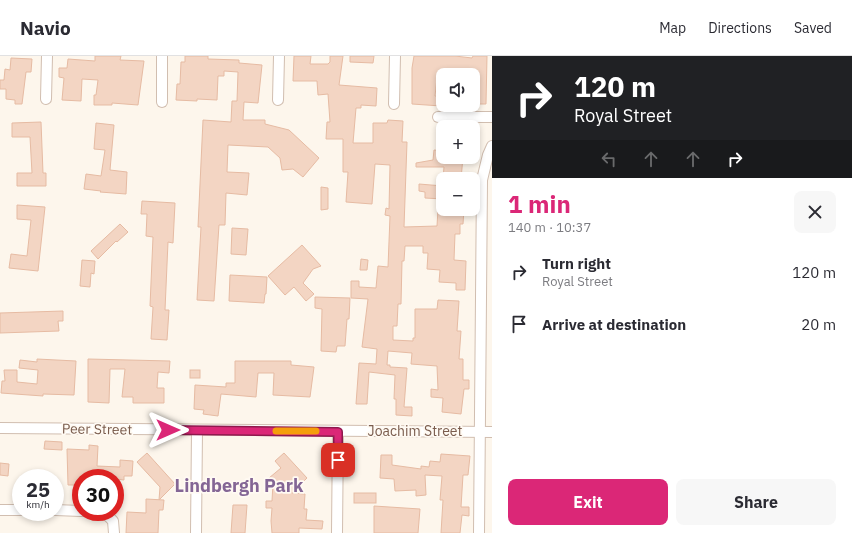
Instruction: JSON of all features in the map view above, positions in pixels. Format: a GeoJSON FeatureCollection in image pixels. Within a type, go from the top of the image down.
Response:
{"type":"FeatureCollection","features":[{"type":"Feature","properties":{"kind":"street"},"geometry":{"type":"LineString","coordinates":[[46,56],[46,98]]}},
{"type":"Feature","properties":{"kind":"street"},"geometry":{"type":"LineString","coordinates":[[162,56],[162,102]]}},
{"type":"Feature","properties":{"kind":"street"},"geometry":{"type":"LineString","coordinates":[[278,100],[279,56]]}},
{"type":"Feature","properties":{"kind":"street"},"geometry":{"type":"LineString","coordinates":[[394,104],[395,56]]}},
{"type":"Feature","properties":{"kind":"street"},"geometry":{"type":"LineString","coordinates":[[438,117],[492,117]]}},
{"type":"Feature","properties":{"kind":"street"},"geometry":{"type":"LineString","coordinates":[[480,533],[482,180],[488,155],[492,146]]}},
{"type":"Feature","properties":{"kind":"street","name":"Peer Street"},"geometry":{"type":"LineString","coordinates":[[0,428],[338,432]]}},
{"type":"Feature","properties":{"kind":"street"},"geometry":{"type":"LineString","coordinates":[[196,533],[197,430]]}},
{"type":"Feature","properties":{"kind":"street"},"geometry":{"type":"LineString","coordinates":[[338,432],[338,533]]}},
{"type":"Feature","properties":{"kind":"street","name":"Joachim Street"},"geometry":{"type":"LineString","coordinates":[[338,432],[492,432]]}},
{"type":"Feature","properties":{"kind":"street"},"geometry":{"type":"LineString","coordinates":[[0,510],[12,510]]}},
{"type":"Feature","properties":{"kind":"street"},"geometry":{"type":"LineString","coordinates":[[113,521],[114,533]]}},
{"type":"Feature","properties":{"kind":"building"},"geometry":{"type":"Polygon","coordinates":[[[95,56],[121,56],[120,60],[144,61],[138,105],[112,103],[112,105],[94,105],[94,95],[96,95],[98,80],[82,79],[81,101],[62,100],[64,78],[59,77],[59,68],[67,68],[68,59],[95,61],[95,56]]]}},
{"type":"Feature","properties":{"kind":"building"},"geometry":{"type":"Polygon","coordinates":[[[185,56],[208,56],[208,59],[239,60],[239,63],[262,65],[258,103],[244,102],[243,120],[265,120],[265,124],[289,130],[319,158],[303,177],[293,169],[282,170],[280,158],[268,147],[228,145],[227,172],[249,173],[247,195],[226,193],[225,225],[219,225],[214,301],[197,300],[201,227],[198,227],[203,120],[231,122],[232,101],[237,101],[238,72],[224,71],[224,76],[218,76],[217,100],[176,100],[177,84],[180,84],[181,62],[185,62],[185,56]]]}},
{"type":"Feature","properties":{"kind":"building"},"geometry":{"type":"Polygon","coordinates":[[[294,56],[311,56],[310,64],[328,64],[330,62],[330,56],[343,56],[339,85],[377,88],[376,106],[361,105],[361,108],[356,108],[353,143],[373,143],[373,123],[387,123],[388,120],[403,121],[402,142],[407,142],[404,227],[437,226],[438,216],[464,216],[463,224],[460,224],[460,234],[455,234],[454,260],[466,261],[465,290],[456,290],[456,283],[439,282],[440,270],[427,269],[428,253],[423,253],[423,246],[405,246],[404,261],[402,261],[401,304],[398,304],[397,326],[393,326],[393,340],[413,341],[413,338],[415,338],[415,309],[437,309],[438,300],[459,301],[457,331],[461,331],[459,359],[463,359],[463,380],[469,380],[469,389],[464,389],[461,414],[442,412],[443,398],[431,397],[431,389],[438,390],[437,366],[411,364],[412,353],[388,351],[387,365],[390,365],[390,367],[407,368],[404,407],[412,407],[412,416],[396,415],[396,399],[394,399],[395,375],[369,372],[367,404],[356,404],[359,363],[376,364],[377,349],[362,347],[368,299],[351,298],[351,281],[359,281],[359,287],[376,288],[378,266],[388,267],[390,216],[385,215],[386,208],[389,209],[390,165],[375,164],[372,204],[346,202],[348,172],[343,172],[343,139],[326,139],[327,122],[330,122],[328,94],[318,95],[317,81],[293,81],[294,56]]]}},
{"type":"Feature","properties":{"kind":"building"},"geometry":{"type":"Polygon","coordinates":[[[350,56],[374,56],[373,63],[350,62],[350,56]]]}},
{"type":"Feature","properties":{"kind":"building"},"geometry":{"type":"Polygon","coordinates":[[[414,56],[455,56],[472,58],[473,56],[487,56],[486,104],[480,104],[480,68],[436,68],[436,106],[412,104],[412,68],[414,56]]]}},
{"type":"Feature","properties":{"kind":"building"},"geometry":{"type":"Polygon","coordinates":[[[11,58],[32,59],[31,72],[26,72],[22,104],[15,104],[15,100],[6,99],[6,89],[0,89],[0,80],[4,80],[5,69],[10,70],[11,58]]]}},
{"type":"Feature","properties":{"kind":"building"},"geometry":{"type":"Polygon","coordinates":[[[41,122],[43,173],[46,173],[46,186],[17,186],[17,173],[32,173],[30,137],[12,137],[12,123],[41,122]]]}},
{"type":"Feature","properties":{"kind":"building"},"geometry":{"type":"Polygon","coordinates":[[[96,123],[114,125],[110,170],[127,172],[126,194],[84,189],[86,174],[101,176],[105,150],[94,149],[96,123]]]}},
{"type":"Feature","properties":{"kind":"building"},"geometry":{"type":"Polygon","coordinates":[[[434,150],[436,150],[436,164],[462,164],[462,172],[444,172],[444,167],[416,167],[416,163],[433,160],[434,150]]]}},
{"type":"Feature","properties":{"kind":"building"},"geometry":{"type":"Polygon","coordinates":[[[419,184],[436,185],[436,199],[425,198],[425,192],[419,191],[419,184]]]}},
{"type":"Feature","properties":{"kind":"building"},"geometry":{"type":"Polygon","coordinates":[[[321,187],[328,188],[328,209],[321,210],[321,187]]]}},
{"type":"Feature","properties":{"kind":"building"},"geometry":{"type":"Polygon","coordinates":[[[142,201],[175,203],[173,243],[168,242],[165,310],[169,310],[167,340],[151,339],[153,307],[150,306],[153,237],[146,236],[147,214],[141,214],[142,201]]]}},
{"type":"Feature","properties":{"kind":"building"},"geometry":{"type":"Polygon","coordinates":[[[17,205],[45,207],[38,271],[9,268],[11,254],[27,256],[31,220],[17,219],[17,205]]]}},
{"type":"Feature","properties":{"kind":"building"},"geometry":{"type":"Polygon","coordinates":[[[120,224],[128,232],[117,242],[116,241],[98,259],[91,251],[120,224]]]}},
{"type":"Feature","properties":{"kind":"building"},"geometry":{"type":"Polygon","coordinates":[[[232,228],[248,229],[246,255],[231,254],[232,228]]]}},
{"type":"Feature","properties":{"kind":"building"},"geometry":{"type":"Polygon","coordinates":[[[302,245],[321,266],[313,269],[303,283],[314,294],[306,301],[294,287],[285,295],[268,276],[302,245]]]}},
{"type":"Feature","properties":{"kind":"building"},"geometry":{"type":"Polygon","coordinates":[[[361,259],[368,260],[367,270],[360,270],[361,259]]]}},
{"type":"Feature","properties":{"kind":"building"},"geometry":{"type":"Polygon","coordinates":[[[82,260],[95,261],[94,274],[91,273],[90,287],[80,286],[82,260]]]}},
{"type":"Feature","properties":{"kind":"building"},"geometry":{"type":"Polygon","coordinates":[[[230,275],[267,277],[264,303],[229,301],[230,275]]]}},
{"type":"Feature","properties":{"kind":"building"},"geometry":{"type":"Polygon","coordinates":[[[315,297],[350,298],[345,346],[337,346],[336,352],[321,351],[322,309],[315,308],[315,297]]]}},
{"type":"Feature","properties":{"kind":"building"},"geometry":{"type":"Polygon","coordinates":[[[63,311],[63,321],[58,321],[59,331],[0,333],[0,313],[63,311]]]}},
{"type":"Feature","properties":{"kind":"building"},"geometry":{"type":"Polygon","coordinates":[[[37,359],[76,361],[74,395],[43,394],[43,396],[1,393],[2,381],[5,381],[4,370],[17,370],[17,382],[37,384],[38,370],[19,368],[20,360],[37,362],[37,359]]]}},
{"type":"Feature","properties":{"kind":"building"},"geometry":{"type":"Polygon","coordinates":[[[88,359],[170,361],[169,373],[158,372],[157,388],[164,388],[164,403],[133,403],[133,397],[122,397],[125,369],[110,369],[109,403],[88,402],[88,359]]]}},
{"type":"Feature","properties":{"kind":"building"},"geometry":{"type":"Polygon","coordinates":[[[235,361],[291,361],[291,365],[314,367],[310,397],[273,395],[274,373],[258,373],[256,397],[221,394],[218,416],[203,414],[204,410],[194,409],[195,385],[226,387],[226,383],[235,383],[235,361]]]}},
{"type":"Feature","properties":{"kind":"building"},"geometry":{"type":"Polygon","coordinates":[[[190,370],[200,370],[200,378],[190,378],[190,370]]]}},
{"type":"Feature","properties":{"kind":"building"},"geometry":{"type":"Polygon","coordinates":[[[45,441],[62,442],[62,450],[44,449],[45,441]]]}},
{"type":"Feature","properties":{"kind":"building"},"geometry":{"type":"Polygon","coordinates":[[[89,445],[98,446],[97,466],[120,467],[120,460],[133,461],[132,476],[124,476],[124,469],[72,469],[72,485],[68,485],[67,449],[89,450],[89,445]]]}},
{"type":"Feature","properties":{"kind":"building"},"geometry":{"type":"Polygon","coordinates":[[[147,453],[175,484],[159,500],[160,487],[137,462],[147,453]]]}},
{"type":"Feature","properties":{"kind":"building"},"geometry":{"type":"Polygon","coordinates":[[[284,453],[307,478],[292,493],[305,494],[304,509],[307,509],[306,520],[323,521],[322,529],[299,528],[299,533],[272,533],[272,508],[266,508],[266,501],[272,501],[273,483],[269,478],[281,468],[275,461],[284,453]]]}},
{"type":"Feature","properties":{"kind":"building"},"geometry":{"type":"Polygon","coordinates":[[[441,454],[470,456],[468,475],[463,475],[461,507],[469,507],[469,516],[462,515],[460,533],[441,533],[443,500],[440,500],[442,476],[425,475],[426,495],[416,496],[416,490],[395,491],[394,479],[380,478],[381,455],[392,455],[392,465],[421,469],[421,466],[429,467],[430,461],[440,462],[441,454]]]}},
{"type":"Feature","properties":{"kind":"building"},"geometry":{"type":"Polygon","coordinates":[[[0,463],[9,464],[8,476],[0,475],[0,463]]]}},
{"type":"Feature","properties":{"kind":"building"},"geometry":{"type":"Polygon","coordinates":[[[354,493],[376,493],[376,503],[354,503],[354,493]]]}},
{"type":"Feature","properties":{"kind":"building"},"geometry":{"type":"Polygon","coordinates":[[[146,499],[164,500],[163,510],[159,510],[158,533],[126,533],[127,512],[146,513],[146,499]]]}},
{"type":"Feature","properties":{"kind":"building"},"geometry":{"type":"Polygon","coordinates":[[[233,505],[247,505],[245,533],[231,533],[233,505]]]}},
{"type":"Feature","properties":{"kind":"building"},"geometry":{"type":"Polygon","coordinates":[[[374,506],[420,509],[418,533],[374,533],[374,506]]]}},
{"type":"Feature","properties":{"kind":"slow traffic"},"geometry":{"type":"LineString","coordinates":[[276,431],[316,431]]}},
{"type":"Feature","properties":{"kind":"district","name":"Lindbergh Park"},"geometry":{"type":"Point","coordinates":[239,485]}},
{"type":"Feature","properties":{"kind":"route"},"geometry":{"type":"LineString","coordinates":[[168,430],[338,432],[338,460]]}}]}
